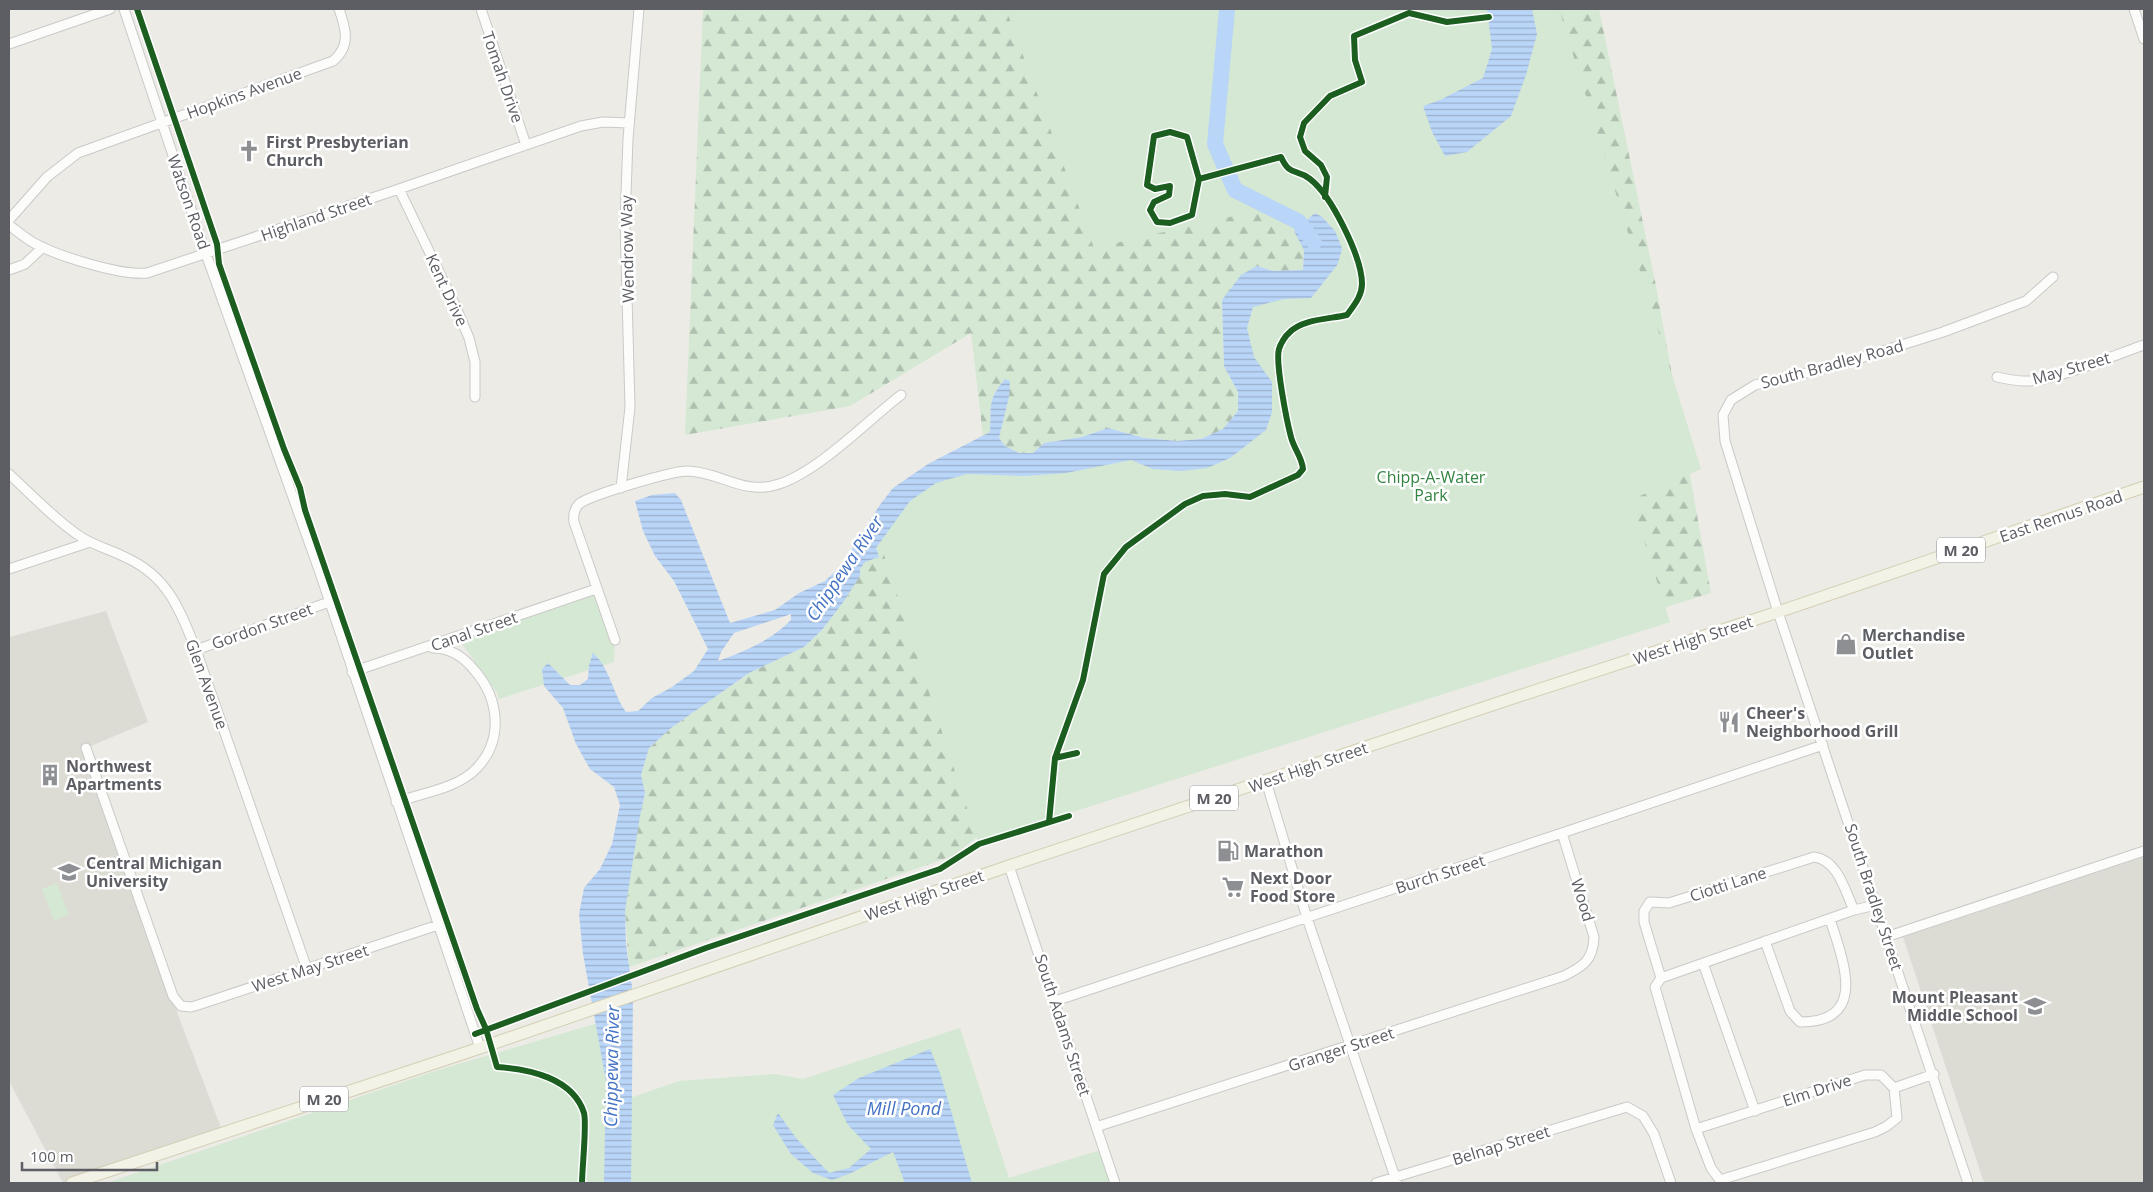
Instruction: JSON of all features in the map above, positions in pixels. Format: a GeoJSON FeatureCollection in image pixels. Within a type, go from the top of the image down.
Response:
{"type":"FeatureCollection","features":[{"type":"Feature","properties":{"kind":"main road","name":"East Remus Road"},"geometry":{"type":"LineString","coordinates":[[1778,612],[2144,488]]}},
{"type":"Feature","properties":{"kind":"main road","name":"West High Street"},"geometry":{"type":"LineString","coordinates":[[72,1183],[480,1048],[1009,866],[1518,696],[1778,612]]}},
{"type":"Feature","properties":{"kind":"street"},"geometry":{"type":"LineString","coordinates":[[9,44],[110,9]]}},
{"type":"Feature","properties":{"kind":"street","name":"Watson Road"},"geometry":{"type":"LineString","coordinates":[[124,9],[206,254],[329,602],[480,1048]]}},
{"type":"Feature","properties":{"kind":"street","name":"Hopkins Avenue"},"geometry":{"type":"LineString","coordinates":[[9,220],[47,177],[67,160],[86,149],[333,61],[341,54],[345,44],[346,28],[339,9]]}},
{"type":"Feature","properties":{"kind":"street","name":"Tomah Drive"},"geometry":{"type":"LineString","coordinates":[[481,9],[526,145]]}},
{"type":"Feature","properties":{"kind":"street","name":"Wendrow Way"},"geometry":{"type":"LineString","coordinates":[[622,488],[630,417],[625,222],[629,123],[639,9]]}},
{"type":"Feature","properties":{"kind":"street"},"geometry":{"type":"LineString","coordinates":[[2134,9],[2144,39]]}},
{"type":"Feature","properties":{"kind":"street","name":"Highland Street"},"geometry":{"type":"LineString","coordinates":[[9,225],[43,247],[116,271],[132,274],[147,273],[587,124],[629,123]]}},
{"type":"Feature","properties":{"kind":"street","name":"Kent Drive"},"geometry":{"type":"LineString","coordinates":[[398,189],[468,333],[475,362],[475,397]]}},
{"type":"Feature","properties":{"kind":"street"},"geometry":{"type":"LineString","coordinates":[[9,270],[25,264],[43,247]]}},
{"type":"Feature","properties":{"kind":"street","name":"South Bradley Road"},"geometry":{"type":"LineString","coordinates":[[1778,612],[1725,441],[1722,415],[1731,400],[1755,384],[1832,367],[1943,332],[2026,301],[2053,277]]}},
{"type":"Feature","properties":{"kind":"street","name":"May Street"},"geometry":{"type":"LineString","coordinates":[[1997,377],[2024,381],[2056,376],[2144,345]]}},
{"type":"Feature","properties":{"kind":"street"},"geometry":{"type":"LineString","coordinates":[[615,640],[575,527],[574,513],[577,507],[583,502],[622,488],[662,475],[684,471],[705,473],[751,488],[780,484],[816,464],[901,395]]}},
{"type":"Feature","properties":{"kind":"street","name":"Glen Avenue"},"geometry":{"type":"LineString","coordinates":[[9,474],[66,526],[90,542],[134,561],[160,580],[178,608],[196,650],[307,969]]}},
{"type":"Feature","properties":{"kind":"street"},"geometry":{"type":"LineString","coordinates":[[9,569],[90,542]]}},
{"type":"Feature","properties":{"kind":"street","name":"Canal Street"},"geometry":{"type":"LineString","coordinates":[[352,672],[596,589]]}},
{"type":"Feature","properties":{"kind":"street","name":"Gordon Street"},"geometry":{"type":"LineString","coordinates":[[196,650],[329,602]]}},
{"type":"Feature","properties":{"kind":"street","name":"South Bradley Street"},"geometry":{"type":"LineString","coordinates":[[1778,612],[1886,937],[1934,1074],[1968,1183]]}},
{"type":"Feature","properties":{"kind":"street"},"geometry":{"type":"LineString","coordinates":[[396,802],[457,782],[470,774],[484,759],[494,735],[496,717],[492,699],[479,675],[465,660],[454,653],[442,648],[425,648]]}},
{"type":"Feature","properties":{"kind":"street","name":"Burch Street"},"geometry":{"type":"LineString","coordinates":[[1055,1001],[1562,834],[1823,745]]}},
{"type":"Feature","properties":{"kind":"street","name":"West May Street"},"geometry":{"type":"LineString","coordinates":[[86,748],[173,996],[181,1006],[190,1007],[198,1005],[438,925]]}},
{"type":"Feature","properties":{"kind":"street"},"geometry":{"type":"LineString","coordinates":[[1266,781],[1307,918],[1396,1180]]}},
{"type":"Feature","properties":{"kind":"street","name":"Wood"},"geometry":{"type":"LineString","coordinates":[[1562,834],[1594,937],[1594,950],[1584,966]]}},
{"type":"Feature","properties":{"kind":"street"},"geometry":{"type":"LineString","coordinates":[[1886,937],[2144,851]]}},
{"type":"Feature","properties":{"kind":"street","name":"Ciotti Lane"},"geometry":{"type":"LineString","coordinates":[[1661,978],[1644,922],[1644,911],[1650,902],[1669,904],[1814,857],[1824,858],[1833,865],[1854,910]]}},
{"type":"Feature","properties":{"kind":"street","name":"South Adams Street"},"geometry":{"type":"LineString","coordinates":[[1009,866],[1115,1183]]}},
{"type":"Feature","properties":{"kind":"street"},"geometry":{"type":"LineString","coordinates":[[1876,905],[1854,910],[1661,978],[1655,988],[1696,1129],[1711,1168],[1720,1180],[1887,1126],[1897,1118],[1894,1088],[1934,1074]]}},
{"type":"Feature","properties":{"kind":"street"},"geometry":{"type":"LineString","coordinates":[[1765,942],[1790,1012],[1800,1022],[1816,1022],[1827,1019],[1838,1011],[1846,987],[1843,961],[1830,919]]}},
{"type":"Feature","properties":{"kind":"street"},"geometry":{"type":"LineString","coordinates":[[1703,963],[1755,1110]]}},
{"type":"Feature","properties":{"kind":"street","name":"Granger Street"},"geometry":{"type":"LineString","coordinates":[[1096,1127],[1564,976],[1584,966]]}},
{"type":"Feature","properties":{"kind":"street","name":"Elm Drive"},"geometry":{"type":"LineString","coordinates":[[1696,1129],[1865,1074],[1881,1075],[1894,1088]]}},
{"type":"Feature","properties":{"kind":"street","name":"Belnap Street"},"geometry":{"type":"LineString","coordinates":[[1376,1183],[1396,1180],[1627,1107],[1643,1116],[1654,1134],[1671,1183]]}},
{"type":"Feature","properties":{"kind":"shaded area","name":"Central Michigan University"},"geometry":{"type":"Polygon","coordinates":[[[106,611],[148,722],[86,748],[178,1015],[223,1133],[72,1183],[63,1183],[9,1081],[9,637],[106,611]]]}},
{"type":"Feature","properties":{"kind":"shaded area","name":"Mount Pleasant Middle School"},"geometry":{"type":"Polygon","coordinates":[[[2144,857],[2144,1183],[1984,1183],[1903,937],[2144,857]]]}},
{"type":"Feature","properties":{"kind":"green space"},"geometry":{"type":"Polygon","coordinates":[[[703,9],[1599,9],[1656,286],[1711,593],[1506,657],[1311,298],[1304,250],[1303,270],[1273,271],[1257,266],[1222,300],[1224,366],[1238,392],[1238,411],[1224,429],[1201,439],[1177,441],[1144,438],[1108,428],[1082,437],[1044,443],[1033,453],[1019,453],[1005,446],[999,438],[1009,397],[1009,381],[1004,380],[994,394],[991,404],[990,432],[983,436],[971,333],[850,406],[685,435],[703,9]]]}},
{"type":"Feature","properties":{"kind":"green space","name":"Chipp-A-Water Park"},"geometry":{"type":"Polygon","coordinates":[[[1006,9],[1559,9],[1701,469],[1631,500],[1670,622],[978,842],[873,521],[922,472],[1215,451],[1247,408],[1230,319],[1317,269],[1317,247],[1300,222],[1269,208],[1094,248],[1006,9]]]}},
{"type":"Feature","properties":{"kind":"green space"},"geometry":{"type":"Polygon","coordinates":[[[883,539],[1028,797],[953,856],[629,967],[625,911],[639,818],[645,793],[641,775],[649,748],[671,728],[749,673],[804,647],[822,630],[860,569],[865,562],[873,558],[876,548],[883,539]]]}},
{"type":"Feature","properties":{"kind":"green space"},"geometry":{"type":"Polygon","coordinates":[[[596,589],[615,640],[614,662],[499,699],[497,693],[458,638],[596,589]]]}},
{"type":"Feature","properties":{"kind":"green space"},"geometry":{"type":"Polygon","coordinates":[[[57,883],[69,915],[54,920],[42,889],[57,883]]]}},
{"type":"Feature","properties":{"kind":"green space"},"geometry":{"type":"Polygon","coordinates":[[[612,1019],[613,1104],[679,1081],[775,1074],[803,1079],[960,1028],[1009,1178],[1104,1149],[1115,1183],[107,1183],[435,1071],[612,1019]]]}},
{"type":"Feature","properties":{"kind":"water"},"geometry":{"type":"Polygon","coordinates":[[[1487,9],[1532,9],[1537,34],[1526,75],[1511,116],[1467,152],[1445,156],[1432,132],[1423,106],[1440,100],[1483,78],[1492,49],[1487,9]]]}},
{"type":"Feature","properties":{"kind":"water"},"geometry":{"type":"Polygon","coordinates":[[[1315,213],[1322,217],[1335,231],[1342,248],[1338,264],[1311,298],[1284,299],[1253,307],[1247,328],[1254,357],[1272,382],[1272,412],[1266,430],[1230,458],[1207,468],[1181,471],[1153,469],[1131,460],[1066,473],[1025,476],[967,474],[936,483],[910,501],[876,548],[879,557],[865,562],[860,569],[860,576],[844,601],[822,630],[804,647],[749,673],[671,728],[649,748],[641,775],[645,793],[625,911],[626,944],[633,994],[631,1183],[604,1183],[606,1081],[583,954],[579,914],[584,888],[600,869],[612,844],[620,805],[614,787],[590,769],[576,744],[563,708],[544,686],[542,669],[548,663],[570,685],[580,685],[588,679],[589,665],[593,653],[604,666],[626,712],[638,711],[652,698],[672,687],[694,671],[708,649],[674,581],[655,556],[643,531],[635,501],[652,495],[675,493],[681,500],[730,623],[775,610],[799,593],[825,581],[842,565],[879,506],[893,488],[928,464],[990,432],[992,399],[1005,379],[1010,381],[1009,397],[999,438],[1005,446],[1019,453],[1033,453],[1044,443],[1082,437],[1108,428],[1144,438],[1177,441],[1201,439],[1223,429],[1238,411],[1238,392],[1224,366],[1222,300],[1241,275],[1257,266],[1273,271],[1303,270],[1304,250],[1294,231],[1315,213]],[[791,614],[734,633],[721,652],[718,661],[757,645],[775,634],[791,620],[791,614]]]}},
{"type":"Feature","properties":{"kind":"water","name":"Mill Pond"},"geometry":{"type":"Polygon","coordinates":[[[930,1049],[940,1073],[972,1183],[905,1183],[893,1152],[849,1174],[832,1180],[813,1173],[791,1154],[773,1125],[778,1113],[796,1138],[829,1173],[849,1168],[871,1149],[848,1125],[833,1095],[859,1078],[930,1049]]]}},
{"type":"Feature","properties":{"kind":"waterway","name":"Chippewa River"},"geometry":{"type":"LineString","coordinates":[[1227,9],[1215,144],[1235,190],[1299,222],[1314,242]]}},
{"type":"Feature","properties":{"kind":"railway"},"geometry":{"type":"LineString","coordinates":[[9,1079],[63,1183]]}},
{"type":"Feature","properties":{"kind":"cycle path"},"geometry":{"type":"LineString","coordinates":[[137,9],[217,244],[219,264],[284,449],[300,488],[305,510],[477,1009],[486,1029],[497,1067],[523,1070],[548,1078],[570,1091],[578,1101],[585,1119],[582,1183]]}},
{"type":"Feature","properties":{"kind":"cycle path"},"geometry":{"type":"LineString","coordinates":[[1325,197],[1327,177],[1321,165],[1305,151],[1300,137],[1304,123],[1330,96],[1362,82],[1355,60],[1354,36],[1409,13],[1447,22],[1489,17]]}},
{"type":"Feature","properties":{"kind":"cycle path"},"geometry":{"type":"LineString","coordinates":[[1170,132],[1187,137],[1199,179],[1192,215],[1170,223],[1157,222],[1150,210],[1154,202],[1169,195],[1170,186],[1155,189],[1147,185],[1154,136],[1170,132]]}},
{"type":"Feature","properties":{"kind":"cycle path"},"geometry":{"type":"LineString","coordinates":[[1077,753],[1055,758],[1083,680],[1104,574],[1126,547],[1185,504],[1203,496],[1225,494],[1250,497],[1298,475],[1303,469],[1291,437],[1284,406],[1278,356],[1280,347],[1287,334],[1294,328],[1316,320],[1347,315],[1362,288],[1361,272],[1357,258],[1336,212],[1318,187],[1310,179],[1290,170],[1281,157],[1199,179]]}},
{"type":"Feature","properties":{"kind":"cycle path"},"geometry":{"type":"LineString","coordinates":[[1049,822],[1055,758]]}},
{"type":"Feature","properties":{"kind":"cycle path"},"geometry":{"type":"LineString","coordinates":[[475,1034],[706,948],[940,869],[979,844],[1069,816]]}},
{"type":"Feature","properties":{"kind":"place","name":"First Presbyterian Church"},"geometry":{"type":"Point","coordinates":[249,151]}},
{"type":"Feature","properties":{"kind":"place","name":"Merchandise Outlet"},"geometry":{"type":"Point","coordinates":[1846,644]}},
{"type":"Feature","properties":{"kind":"place","name":"Cheer's Neighborhood Grill"},"geometry":{"type":"Point","coordinates":[1729,722]}},
{"type":"Feature","properties":{"kind":"place","name":"Northwest Apartments"},"geometry":{"type":"Point","coordinates":[50,775]}},
{"type":"Feature","properties":{"kind":"place","name":"Marathon"},"geometry":{"type":"Point","coordinates":[1228,851]}},
{"type":"Feature","properties":{"kind":"place","name":"Central Michigan University"},"geometry":{"type":"Point","coordinates":[69,872]}},
{"type":"Feature","properties":{"kind":"place","name":"Next Door Food Store"},"geometry":{"type":"Point","coordinates":[1233,887]}},
{"type":"Feature","properties":{"kind":"place","name":"Mount Pleasant Middle School"},"geometry":{"type":"Point","coordinates":[2035,1006]}}]}
